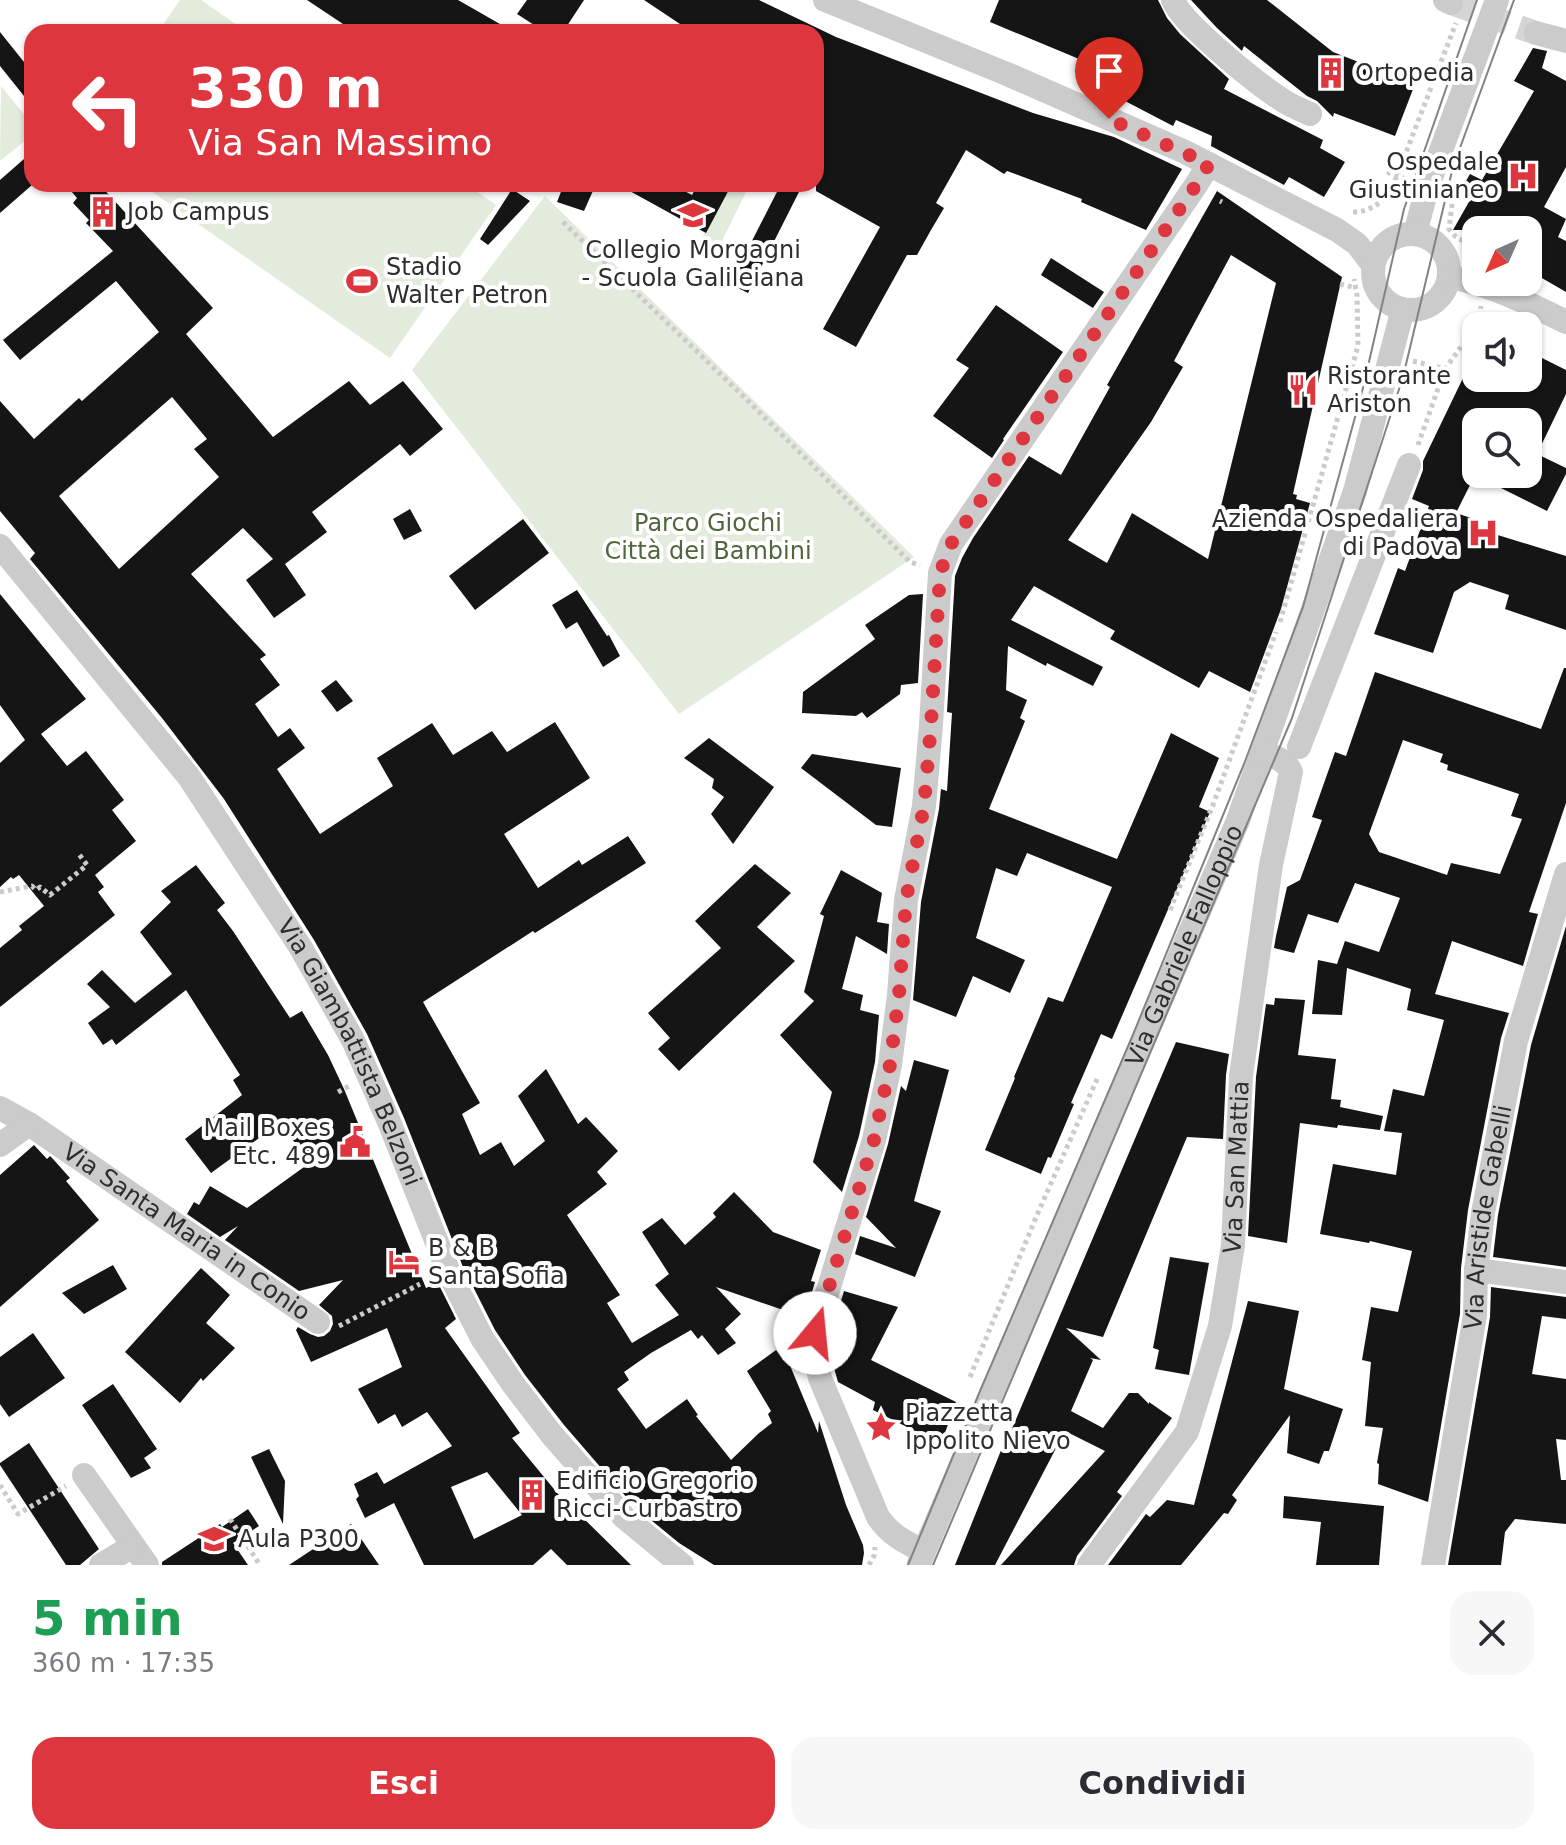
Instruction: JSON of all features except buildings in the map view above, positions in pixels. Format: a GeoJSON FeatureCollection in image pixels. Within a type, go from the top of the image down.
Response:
{"type":"FeatureCollection","features":[{"type":"Feature","properties":{"kind":"street"},"geometry":{"type":"LineString","coordinates":[[825,0],[1007,74],[1209,164],[1337,230],[1357,244],[1363,267],[1373,276],[1376,287],[1390,304],[1403,309],[1423,309],[1441,297],[1449,277],[1443,250],[1431,240],[1415,234],[1393,238],[1363,267]]}},
{"type":"Feature","properties":{"kind":"street"},"geometry":{"type":"LineString","coordinates":[[1173,0],[1190,24],[1235,64],[1287,103],[1310,114]]}},
{"type":"Feature","properties":{"kind":"street"},"geometry":{"type":"LineString","coordinates":[[1415,234],[1427,188],[1497,0]]}},
{"type":"Feature","properties":{"kind":"street"},"geometry":{"type":"LineString","coordinates":[[1536,33],[1566,41]]}},
{"type":"Feature","properties":{"kind":"street"},"geometry":{"type":"LineString","coordinates":[[920,1558],[878,1517],[820,1378],[815,1356],[815,1333],[874,1140],[890,1065],[906,900],[924,806],[940,573],[951,544],[1209,164]]}},
{"type":"Feature","properties":{"kind":"street"},"geometry":{"type":"LineString","coordinates":[[1449,277],[1485,285],[1514,296],[1566,322]]}},
{"type":"Feature","properties":{"kind":"street","name":"Via Gabriele Falloppio"},"geometry":{"type":"LineString","coordinates":[[920,1558],[1218,867],[1263,752],[1355,491],[1403,309]]}},
{"type":"Feature","properties":{"kind":"street"},"geometry":{"type":"LineString","coordinates":[[1299,747],[1409,465]]}},
{"type":"Feature","properties":{"kind":"street","name":"Via Giambattista Belzoni"},"geometry":{"type":"LineString","coordinates":[[0,546],[189,777],[301,948],[353,1040],[449,1273],[482,1338],[552,1435],[624,1517],[682,1565]]}},
{"type":"Feature","properties":{"kind":"street"},"geometry":{"type":"LineString","coordinates":[[1302,641],[1335,652]]}},
{"type":"Feature","properties":{"kind":"street","name":"Via San Mattia"},"geometry":{"type":"LineString","coordinates":[[1089,1565],[1187,1432],[1220,1326],[1233,1245],[1241,1076],[1271,865],[1291,772],[1281,760],[1263,752]]}},
{"type":"Feature","properties":{"kind":"street","name":"Via Aristide Gabelli"},"geometry":{"type":"LineString","coordinates":[[1433,1565],[1475,1315],[1476,1270],[1483,1213],[1516,1041],[1566,874]]}},
{"type":"Feature","properties":{"kind":"street","name":"Via Santa Maria in Conio"},"geometry":{"type":"LineString","coordinates":[[0,1108],[29,1124],[318,1322]]}},
{"type":"Feature","properties":{"kind":"street"},"geometry":{"type":"LineString","coordinates":[[0,1145],[29,1124]]}},
{"type":"Feature","properties":{"kind":"street"},"geometry":{"type":"LineString","coordinates":[[1476,1270],[1566,1282]]}},
{"type":"Feature","properties":{"kind":"street"},"geometry":{"type":"LineString","coordinates":[[84,1475],[140,1555],[101,1565]]}},
{"type":"Feature","properties":{"kind":"path"},"geometry":{"type":"LineString","coordinates":[[1343,212],[1360,212],[1377,206],[1390,194],[1452,5]]}},
{"type":"Feature","properties":{"kind":"path"},"geometry":{"type":"LineString","coordinates":[[1387,172],[1398,176]]}},
{"type":"Feature","properties":{"kind":"path"},"geometry":{"type":"LineString","coordinates":[[1453,193],[1449,229],[1462,240]]}},
{"type":"Feature","properties":{"kind":"path"},"geometry":{"type":"LineString","coordinates":[[563,222],[910,562],[940,573]]}},
{"type":"Feature","properties":{"kind":"path"},"geometry":{"type":"LineString","coordinates":[[1165,922],[1213,805],[1280,621],[1358,346],[1356,288],[1363,267]]}},
{"type":"Feature","properties":{"kind":"path"},"geometry":{"type":"LineString","coordinates":[[1340,284],[1356,288]]}},
{"type":"Feature","properties":{"kind":"path"},"geometry":{"type":"LineString","coordinates":[[1409,465],[1445,369],[1479,322],[1481,306]]}},
{"type":"Feature","properties":{"kind":"path"},"geometry":{"type":"LineString","coordinates":[[0,892],[32,886],[36,890],[40,887],[50,895],[87,865],[78,853]]}},
{"type":"Feature","properties":{"kind":"path"},"geometry":{"type":"LineString","coordinates":[[966,1388],[1098,1077]]}},
{"type":"Feature","properties":{"kind":"path","name":"Via Santa Maria in Conio"},"geometry":{"type":"LineString","coordinates":[[318,1322],[340,1326],[420,1284]]}},
{"type":"Feature","properties":{"kind":"path"},"geometry":{"type":"LineString","coordinates":[[0,1485],[18,1514],[84,1475]]}},
{"type":"Feature","properties":{"kind":"path"},"geometry":{"type":"LineString","coordinates":[[230,1519],[260,1565]]}},
{"type":"Feature","properties":{"kind":"green space"},"geometry":{"type":"Polygon","coordinates":[[[180,0],[201,0],[236,24],[164,24],[180,0]]]}},
{"type":"Feature","properties":{"kind":"green space"},"geometry":{"type":"Polygon","coordinates":[[[1,86],[24,114],[24,142],[0,161],[1,86]]]}},
{"type":"Feature","properties":{"kind":"green space","name":"Stadio Walter Petron"},"geometry":{"type":"Polygon","coordinates":[[[152,192],[477,192],[496,205],[390,358],[152,192]]]}},
{"type":"Feature","properties":{"kind":"green space"},"geometry":{"type":"Polygon","coordinates":[[[728,192],[746,192],[717,251],[700,241],[728,192]]]}},
{"type":"Feature","properties":{"kind":"green space","name":"Parco Giochi Città dei Bambini"},"geometry":{"type":"Polygon","coordinates":[[[545,196],[914,557],[679,714],[412,370],[545,196]]]}},
{"type":"Feature","properties":{"kind":"tunnel"},"geometry":{"type":"LineString","coordinates":[[1451,3],[1536,33]]}},
{"type":"Feature","properties":{"kind":"tram line"},"geometry":{"type":"LineString","coordinates":[[908,1565],[1132,1037],[1244,764],[1303,607],[1363,388],[1404,209],[1477,0]]}},
{"type":"Feature","properties":{"kind":"tram line"},"geometry":{"type":"LineString","coordinates":[[933,1565],[1292,718],[1403,377],[1453,167],[1514,0]]}},
{"type":"Feature","properties":{"kind":"place","name":"Ortopedia"},"geometry":{"type":"Point","coordinates":[1331,73]}},
{"type":"Feature","properties":{"kind":"place","name":"Ospedale Giustinianeo"},"geometry":{"type":"Point","coordinates":[1523,176]}},
{"type":"Feature","properties":{"kind":"place","name":"Job Campus"},"geometry":{"type":"Point","coordinates":[103,212]}},
{"type":"Feature","properties":{"kind":"place","name":"Collegio Morgagni - Scuola Galileiana"},"geometry":{"type":"Point","coordinates":[693,215]}},
{"type":"Feature","properties":{"kind":"place","name":"Stadio Walter Petron"},"geometry":{"type":"Point","coordinates":[362,281]}},
{"type":"Feature","properties":{"kind":"place","name":"Ristorante Ariston"},"geometry":{"type":"Point","coordinates":[1303,390]}},
{"type":"Feature","properties":{"kind":"place","name":"Azienda Ospedaliera di Padova"},"geometry":{"type":"Point","coordinates":[1483,533]}},
{"type":"Feature","properties":{"kind":"place","name":"Mail Boxes Etc. 489"},"geometry":{"type":"Point","coordinates":[355,1142]}},
{"type":"Feature","properties":{"kind":"place","name":"B & B Santa Sofia"},"geometry":{"type":"Point","coordinates":[404,1262]}},
{"type":"Feature","properties":{"kind":"place","name":"Piazzetta Ippolito Nievo"},"geometry":{"type":"Point","coordinates":[881,1427]}},
{"type":"Feature","properties":{"kind":"place","name":"Edificio Gregorio Ricci-Curbastro"},"geometry":{"type":"Point","coordinates":[532,1495]}},
{"type":"Feature","properties":{"kind":"place","name":"Aula P300"},"geometry":{"type":"Point","coordinates":[214,1539]}},
{"type":"Feature","properties":{"kind":"route"},"geometry":{"type":"LineString","coordinates":[[815,1333],[874,1140],[890,1065],[906,900],[924,806],[940,573],[951,544],[1209,164],[1109,119]]}}]}
